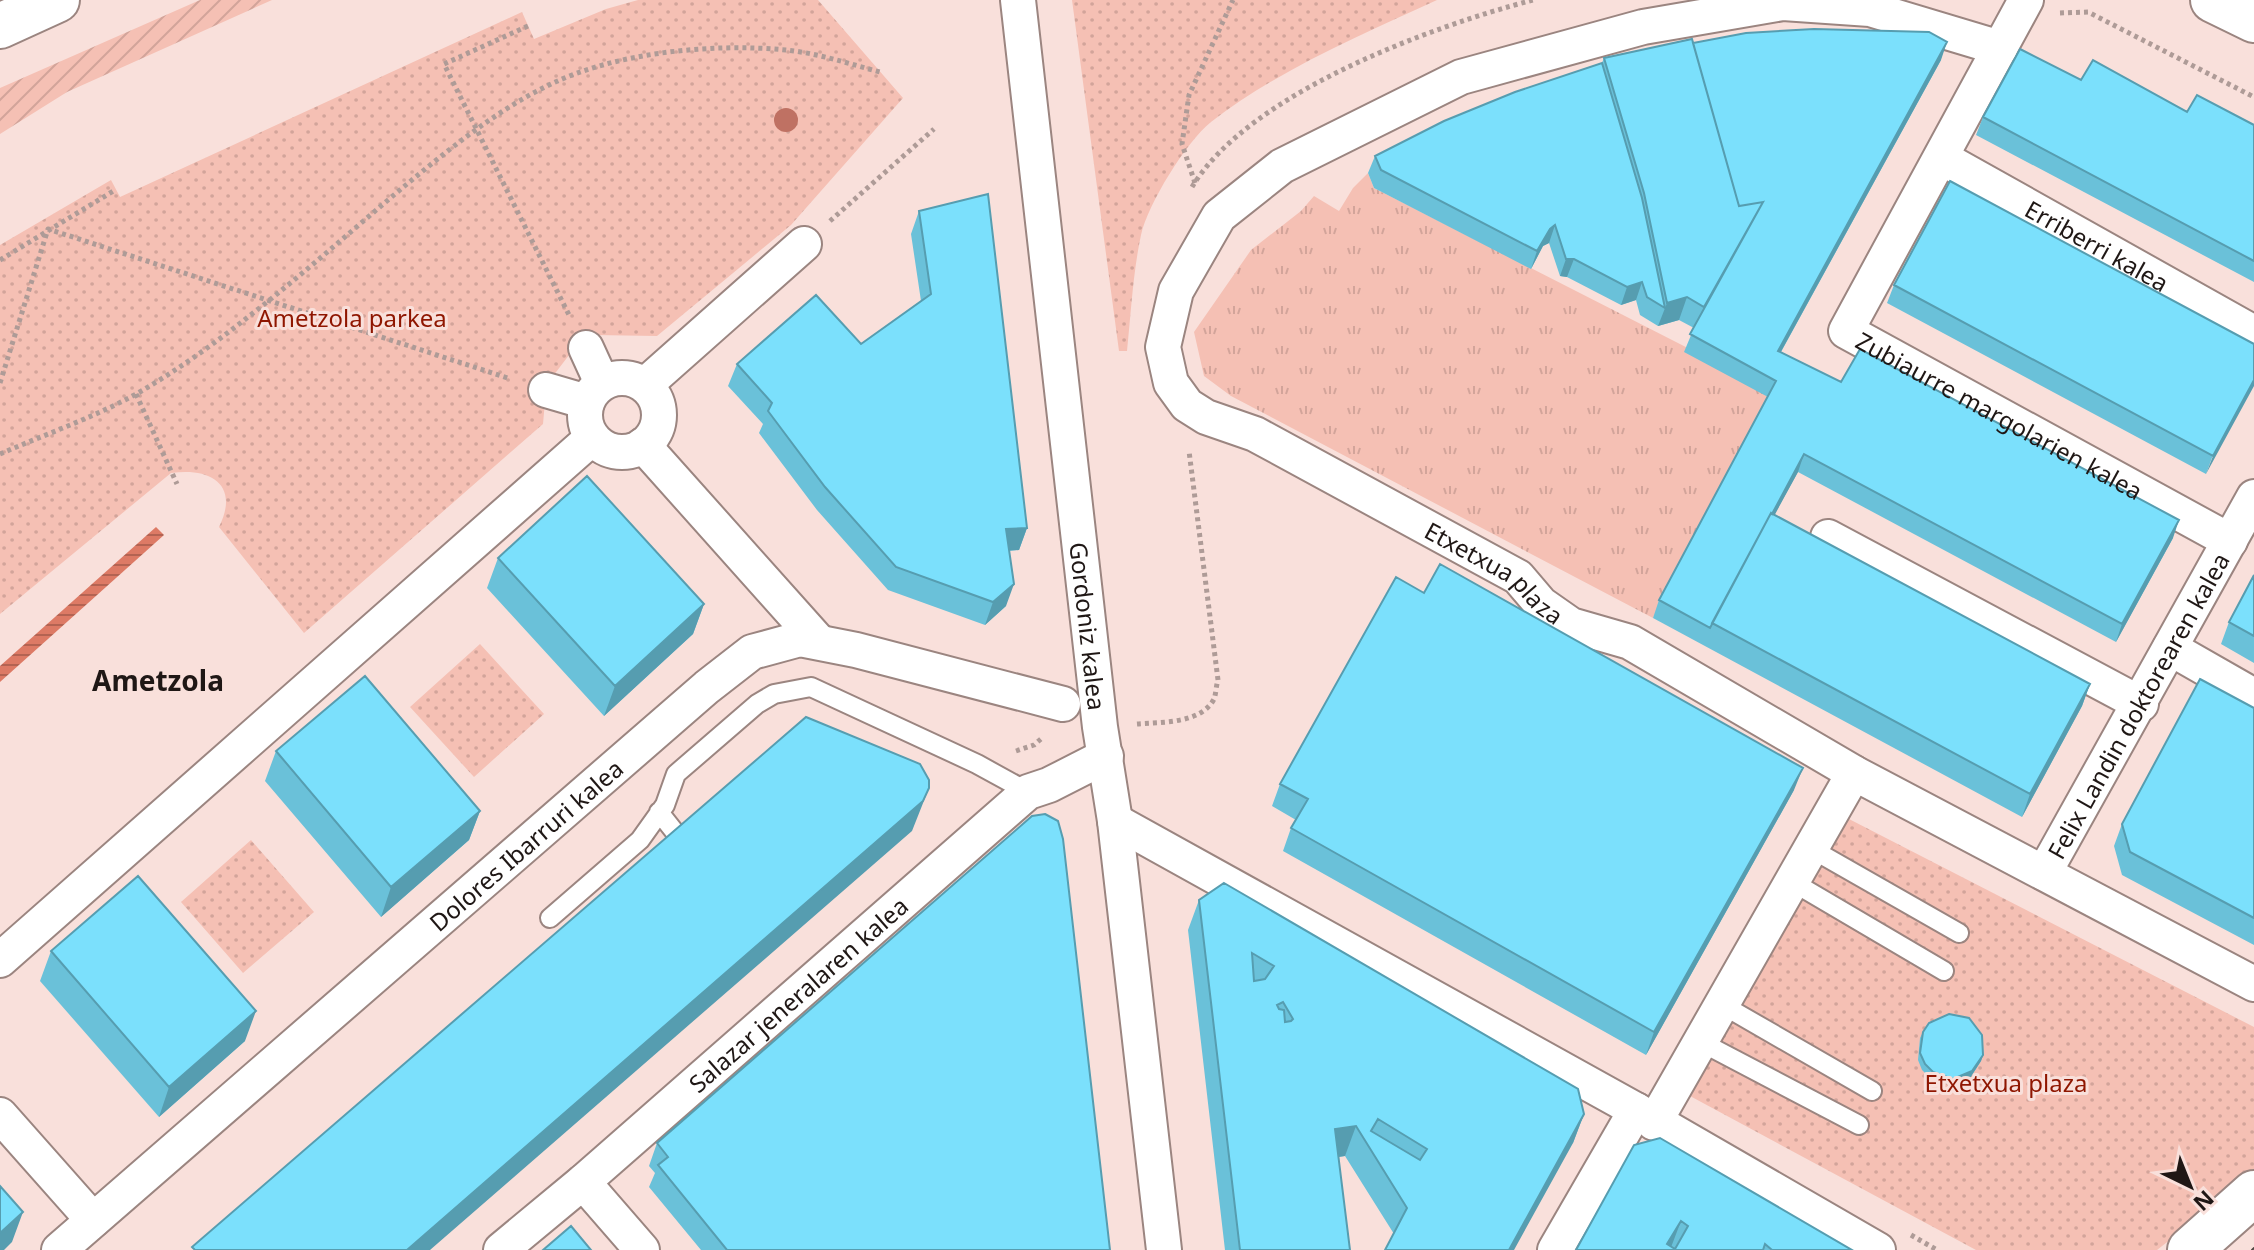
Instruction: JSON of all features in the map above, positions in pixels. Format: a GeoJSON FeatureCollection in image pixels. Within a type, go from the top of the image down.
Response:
{"type":"FeatureCollection","features":[{"type":"Feature","properties":{"kind":"street"},"geometry":{"type":"LineString","coordinates":[[0,26],[57,0]]}},
{"type":"Feature","properties":{"kind":"street","name":"Gordoniz kalea"},"geometry":{"type":"LineString","coordinates":[[1018,0],[1164,1250]]}},
{"type":"Feature","properties":{"kind":"street"},"geometry":{"type":"LineString","coordinates":[[2213,0],[2254,20]]}},
{"type":"Feature","properties":{"kind":"street","name":"Etxetxua plaza"},"geometry":{"type":"LineString","coordinates":[[2000,48],[1870,9],[1783,3],[1643,27],[1461,77],[1282,166],[1219,216],[1176,291],[1163,347],[1171,383],[1187,405],[1206,417],[1255,434],[1518,577],[1541,604],[1571,625],[1630,642],[1854,773],[2254,984]]}},
{"type":"Feature","properties":{"kind":"street","name":"Zubiaurre margolarien kalea"},"geometry":{"type":"LineString","coordinates":[[2022,7],[1846,331],[2230,541]]}},
{"type":"Feature","properties":{"kind":"street","name":"Erriberri kalea"},"geometry":{"type":"LineString","coordinates":[[1942,158],[2254,333]]}},
{"type":"Feature","properties":{"kind":"street"},"geometry":{"type":"LineString","coordinates":[[645,385],[804,244]]}},
{"type":"Feature","properties":{"kind":"street"},"geometry":{"type":"LineString","coordinates":[[546,390],[594,392],[627,377],[645,385],[655,398],[659,420],[655,432],[643,445],[626,452],[614,452],[601,447],[592,438],[584,414],[594,392],[586,348]]}},
{"type":"Feature","properties":{"kind":"street"},"geometry":{"type":"LineString","coordinates":[[0,960],[592,438]]}},
{"type":"Feature","properties":{"kind":"street"},"geometry":{"type":"LineString","coordinates":[[643,445],[819,642]]}},
{"type":"Feature","properties":{"kind":"street","name":"Felix Landin doktorearen kalea"},"geometry":{"type":"LineString","coordinates":[[2044,873],[2254,497]]}},
{"type":"Feature","properties":{"kind":"street"},"geometry":{"type":"LineString","coordinates":[[1828,537],[2141,704]]}},
{"type":"Feature","properties":{"kind":"street","name":"Dolores Ibarruri kalea"},"geometry":{"type":"LineString","coordinates":[[59,1250],[707,687],[752,652],[800,639],[819,642],[1063,704]]}},
{"type":"Feature","properties":{"kind":"street"},"geometry":{"type":"LineString","coordinates":[[2170,648],[2254,696]]}},
{"type":"Feature","properties":{"kind":"street","name":"Salazar jeneralaren kalea"},"geometry":{"type":"LineString","coordinates":[[501,1250],[583,1182],[1028,792],[1049,785],[1106,756]]}},
{"type":"Feature","properties":{"kind":"street"},"geometry":{"type":"LineString","coordinates":[[1555,1250],[1699,1041],[1854,773]]}},
{"type":"Feature","properties":{"kind":"street"},"geometry":{"type":"LineString","coordinates":[[1115,821],[1645,1116],[1878,1250]]}},
{"type":"Feature","properties":{"kind":"street"},"geometry":{"type":"LineString","coordinates":[[0,1115],[93,1220]]}},
{"type":"Feature","properties":{"kind":"street"},"geometry":{"type":"LineString","coordinates":[[583,1182],[642,1250]]}},
{"type":"Feature","properties":{"kind":"street"},"geometry":{"type":"LineString","coordinates":[[2190,1250],[2254,1193]]}},
{"type":"Feature","properties":{"kind":"lane"},"geometry":{"type":"LineString","coordinates":[[550,918],[640,840],[665,805],[676,774],[757,704],[774,694],[811,687],[977,764],[1028,792]]}},
{"type":"Feature","properties":{"kind":"lane"},"geometry":{"type":"LineString","coordinates":[[659,812],[674,831]]}},
{"type":"Feature","properties":{"kind":"lane"},"geometry":{"type":"LineString","coordinates":[[1810,848],[1959,933]]}},
{"type":"Feature","properties":{"kind":"lane"},"geometry":{"type":"LineString","coordinates":[[1791,881],[1944,971]]}},
{"type":"Feature","properties":{"kind":"lane"},"geometry":{"type":"LineString","coordinates":[[1721,1004],[1872,1091]]}},
{"type":"Feature","properties":{"kind":"lane"},"geometry":{"type":"LineString","coordinates":[[1699,1041],[1859,1125]]}},
{"type":"Feature","properties":{"kind":"path"},"geometry":{"type":"LineString","coordinates":[[1195,183],[1182,144],[1189,95],[1233,0]]}},
{"type":"Feature","properties":{"kind":"path"},"geometry":{"type":"LineString","coordinates":[[1189,193],[1217,153],[1267,115],[1320,81],[1372,55],[1490,11],[1533,0]]}},
{"type":"Feature","properties":{"kind":"path"},"geometry":{"type":"LineString","coordinates":[[2022,7],[2088,12],[2254,97]]}},
{"type":"Feature","properties":{"kind":"path"},"geometry":{"type":"LineString","coordinates":[[528,26],[444,64],[586,348]]}},
{"type":"Feature","properties":{"kind":"path"},"geometry":{"type":"LineString","coordinates":[[0,454],[136,394],[185,362],[308,270],[475,131],[551,84],[630,57],[701,48],[788,50],[880,72]]}},
{"type":"Feature","properties":{"kind":"path"},"geometry":{"type":"LineString","coordinates":[[804,244],[934,129]]}},
{"type":"Feature","properties":{"kind":"path"},"geometry":{"type":"LineString","coordinates":[[0,260],[115,190]]}},
{"type":"Feature","properties":{"kind":"path"},"geometry":{"type":"LineString","coordinates":[[48,229],[546,390]]}},
{"type":"Feature","properties":{"kind":"path"},"geometry":{"type":"LineString","coordinates":[[0,383],[48,229]]}},
{"type":"Feature","properties":{"kind":"path"},"geometry":{"type":"LineString","coordinates":[[136,394],[177,484]]}},
{"type":"Feature","properties":{"kind":"path"},"geometry":{"type":"LineString","coordinates":[[1141,724],[1181,720],[1201,713],[1214,699],[1218,680],[1186,440]]}},
{"type":"Feature","properties":{"kind":"path"},"geometry":{"type":"LineString","coordinates":[[1189,447],[1201,446]]}},
{"type":"Feature","properties":{"kind":"path"},"geometry":{"type":"LineString","coordinates":[[1910,1234],[1937,1250]]}},
{"type":"Feature","properties":{"kind":"green space"},"geometry":{"type":"Polygon","coordinates":[[[200,0],[272,0],[67,92],[0,134],[0,88],[200,0]]]}},
{"type":"Feature","properties":{"kind":"green space","name":"Ametzola parkea"},"geometry":{"type":"Polygon","coordinates":[[[638,0],[818,0],[903,98],[791,225],[657,336],[594,335],[579,342],[550,380],[543,424],[304,633],[219,527],[225,512],[224,490],[209,476],[185,472],[171,473],[0,614],[0,245],[111,180],[120,197],[522,12],[534,39],[606,9],[638,0]]]}},
{"type":"Feature","properties":{"kind":"green space"},"geometry":{"type":"Polygon","coordinates":[[[1072,0],[1437,0],[1292,70],[1237,103],[1201,131],[1169,174],[1145,222],[1136,263],[1127,351],[1119,351],[1072,0]]]}},
{"type":"Feature","properties":{"kind":"green space"},"geometry":{"type":"Polygon","coordinates":[[[1368,173],[1374,188],[1776,393],[1653,618],[1231,396],[1204,376],[1194,332],[1251,250],[1301,211],[1314,196],[1339,211],[1353,188],[1368,173]]]}},
{"type":"Feature","properties":{"kind":"green space"},"geometry":{"type":"Polygon","coordinates":[[[480,644],[544,714],[474,777],[410,707],[480,644]]]}},
{"type":"Feature","properties":{"kind":"green space","name":"Etxetxua plaza"},"geometry":{"type":"Polygon","coordinates":[[[1849,819],[2254,1027],[2254,1174],[2157,1250],[1976,1250],[1690,1096],[1849,819]]]}},
{"type":"Feature","properties":{"kind":"green space"},"geometry":{"type":"Polygon","coordinates":[[[251,840],[314,912],[243,973],[181,902],[251,840]]]}},
{"type":"Feature","properties":{"kind":"shaded area"},"geometry":{"type":"Polygon","coordinates":[[[156,527],[164,535],[0,682],[0,666],[156,527]]]}},
{"type":"Feature","properties":{"kind":"building"},"geometry":{"type":"Polygon","coordinates":[[[1814,29],[1929,32],[1947,42],[1778,351],[1841,382],[1860,349],[2179,520],[2122,624],[1804,454],[1710,628],[1659,600],[1776,381],[1690,334],[1763,202],[1739,206],[1693,43],[1746,33],[1814,29]]]}},
{"type":"Feature","properties":{"kind":"building"},"geometry":{"type":"Polygon","coordinates":[[[1692,39],[1739,206],[1763,202],[1704,307],[1687,297],[1667,303],[1644,193],[1604,58],[1692,39]]]}},
{"type":"Feature","properties":{"kind":"building"},"geometry":{"type":"Polygon","coordinates":[[[2020,49],[2081,80],[2093,60],[2187,112],[2197,95],[2254,125],[2254,261],[1983,117],[2020,49]]]}},
{"type":"Feature","properties":{"kind":"building"},"geometry":{"type":"Polygon","coordinates":[[[1602,63],[1642,198],[1665,308],[1647,297],[1642,282],[1627,287],[1574,259],[1566,259],[1555,225],[1537,251],[1381,170],[1375,156],[1444,121],[1515,92],[1602,63]]]}},
{"type":"Feature","properties":{"kind":"building"},"geometry":{"type":"Polygon","coordinates":[[[1950,181],[2254,344],[2254,380],[2213,456],[1894,285],[1950,181]]]}},
{"type":"Feature","properties":{"kind":"building"},"geometry":{"type":"Polygon","coordinates":[[[988,194],[1027,528],[1006,529],[1014,584],[993,602],[896,567],[825,487],[768,411],[772,403],[737,364],[816,295],[861,344],[931,294],[919,211],[988,194]]]}},
{"type":"Feature","properties":{"kind":"building"},"geometry":{"type":"Polygon","coordinates":[[[587,476],[704,604],[615,686],[498,558],[587,476]]]}},
{"type":"Feature","properties":{"kind":"building"},"geometry":{"type":"Polygon","coordinates":[[[1771,513],[2090,684],[2030,794],[1712,623],[1771,513]]]}},
{"type":"Feature","properties":{"kind":"building"},"geometry":{"type":"Polygon","coordinates":[[[1440,564],[1803,768],[1654,1032],[1291,828],[1308,799],[1280,784],[1396,577],[1424,593],[1440,564]]]}},
{"type":"Feature","properties":{"kind":"building"},"geometry":{"type":"Polygon","coordinates":[[[2254,575],[2254,636],[2229,622],[2254,575]]]}},
{"type":"Feature","properties":{"kind":"building"},"geometry":{"type":"Polygon","coordinates":[[[365,676],[480,811],[391,887],[276,751],[365,676]]]}},
{"type":"Feature","properties":{"kind":"building"},"geometry":{"type":"Polygon","coordinates":[[[2200,679],[2254,708],[2254,918],[2130,852],[2122,824],[2200,679]]]}},
{"type":"Feature","properties":{"kind":"building"},"geometry":{"type":"Polygon","coordinates":[[[806,717],[920,764],[929,780],[923,801],[407,1250],[195,1250],[192,1247],[806,717]]]}},
{"type":"Feature","properties":{"kind":"building"},"geometry":{"type":"Polygon","coordinates":[[[1045,814],[1058,821],[1063,839],[1110,1250],[727,1250],[658,1165],[668,1157],[657,1143],[1032,816],[1045,814]]]}},
{"type":"Feature","properties":{"kind":"building"},"geometry":{"type":"Polygon","coordinates":[[[138,876],[256,1011],[169,1087],[51,951],[138,876]]]}},
{"type":"Feature","properties":{"kind":"building"},"geometry":{"type":"Polygon","coordinates":[[[1224,883],[1578,1089],[1584,1114],[1509,1250],[1385,1250],[1407,1208],[1356,1126],[1335,1129],[1350,1250],[1240,1250],[1199,900],[1224,883]],[[1252,953],[1254,981],[1265,979],[1274,966],[1252,953]],[[1283,1002],[1277,1005],[1284,1010],[1285,1022],[1293,1019],[1283,1002]],[[1378,1119],[1371,1131],[1420,1160],[1427,1149],[1378,1119]]]}},
{"type":"Feature","properties":{"kind":"building"},"geometry":{"type":"Polygon","coordinates":[[[1949,1014],[1969,1018],[1982,1035],[1983,1055],[1972,1071],[1953,1079],[1933,1072],[1920,1053],[1923,1032],[1929,1023],[1949,1014]]]}},
{"type":"Feature","properties":{"kind":"building"},"geometry":{"type":"Polygon","coordinates":[[[1660,1138],[1852,1250],[1772,1250],[1765,1244],[1763,1250],[1576,1250],[1634,1145],[1660,1138]],[[1681,1221],[1667,1244],[1675,1249],[1688,1226],[1681,1221]]]}},
{"type":"Feature","properties":{"kind":"building"},"geometry":{"type":"Polygon","coordinates":[[[0,1186],[23,1212],[0,1233],[0,1186]]]}},
{"type":"Feature","properties":{"kind":"building"},"geometry":{"type":"Polygon","coordinates":[[[571,1226],[591,1250],[543,1250],[571,1226]]]}},
{"type":"Feature","properties":{"kind":"district","name":"Ametzola"},"geometry":{"type":"Point","coordinates":[158,680]}}]}
